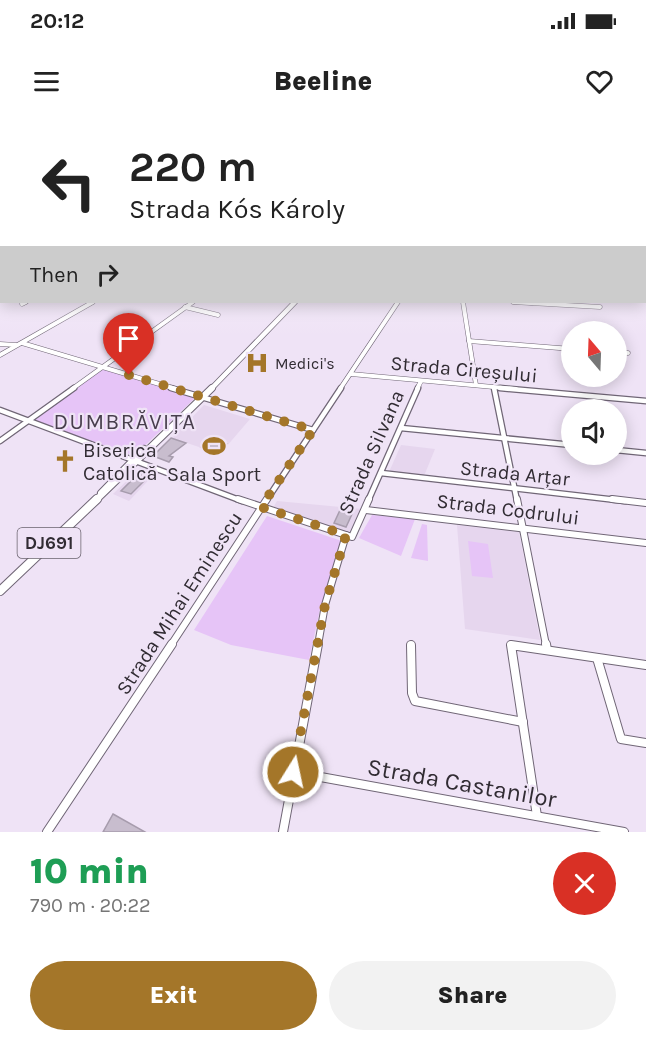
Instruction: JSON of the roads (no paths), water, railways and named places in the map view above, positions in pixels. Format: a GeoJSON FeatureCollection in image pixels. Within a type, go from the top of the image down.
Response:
{"type":"FeatureCollection","features":[{"type":"Feature","properties":{"kind":"main road","name":"DJ691"},"geometry":{"type":"LineString","coordinates":[[0,591],[99,496],[110,489],[135,460],[293,303]]}},
{"type":"Feature","properties":{"kind":"street"},"geometry":{"type":"LineString","coordinates":[[0,356],[91,303]]}},
{"type":"Feature","properties":{"kind":"street"},"geometry":{"type":"LineString","coordinates":[[0,441],[191,303]]}},
{"type":"Feature","properties":{"kind":"street","name":"Strada Mihai Eminescu"},"geometry":{"type":"LineString","coordinates":[[47,832],[397,303]]}},
{"type":"Feature","properties":{"kind":"street"},"geometry":{"type":"LineString","coordinates":[[461,303],[476,386]]}},
{"type":"Feature","properties":{"kind":"street"},"geometry":{"type":"LineString","coordinates":[[556,303],[600,307]]}},
{"type":"Feature","properties":{"kind":"street"},"geometry":{"type":"LineString","coordinates":[[185,307],[218,315]]}},
{"type":"Feature","properties":{"kind":"street"},"geometry":{"type":"LineString","coordinates":[[469,341],[561,348]]}},
{"type":"Feature","properties":{"kind":"street"},"geometry":{"type":"LineString","coordinates":[[0,344],[20,344],[313,430]]}},
{"type":"Feature","properties":{"kind":"street","name":"Strada Cireșului"},"geometry":{"type":"LineString","coordinates":[[351,374],[646,401]]}},
{"type":"Feature","properties":{"kind":"street","name":"Strada Silvana"},"geometry":{"type":"LineString","coordinates":[[283,832],[325,605],[349,536],[366,510],[422,381]]}},
{"type":"Feature","properties":{"kind":"street"},"geometry":{"type":"LineString","coordinates":[[494,387],[547,650]]}},
{"type":"Feature","properties":{"kind":"street"},"geometry":{"type":"LineString","coordinates":[[0,410],[261,507],[349,536]]}},
{"type":"Feature","properties":{"kind":"street"},"geometry":{"type":"LineString","coordinates":[[401,428],[561,444]]}},
{"type":"Feature","properties":{"kind":"street"},"geometry":{"type":"LineString","coordinates":[[627,451],[646,453]]}},
{"type":"Feature","properties":{"kind":"street","name":"Strada Arțar"},"geometry":{"type":"LineString","coordinates":[[381,473],[646,503]]}},
{"type":"Feature","properties":{"kind":"street","name":"Strada Codrului"},"geometry":{"type":"LineString","coordinates":[[366,510],[646,543]]}},
{"type":"Feature","properties":{"kind":"street"},"geometry":{"type":"LineString","coordinates":[[411,645],[412,693],[415,701],[523,722]]}},
{"type":"Feature","properties":{"kind":"street"},"geometry":{"type":"LineString","coordinates":[[537,816],[511,645],[646,665]]}},
{"type":"Feature","properties":{"kind":"street"},"geometry":{"type":"LineString","coordinates":[[597,658],[621,739],[646,743]]}},
{"type":"Feature","properties":{"kind":"street","name":"Strada Castanilor"},"geometry":{"type":"LineString","coordinates":[[293,772],[624,832]]}},
{"type":"Feature","properties":{"kind":"place","name":"Medici's"},"geometry":{"type":"Point","coordinates":[257,363]}},
{"type":"Feature","properties":{"kind":"place","name":"Sala Sport"},"geometry":{"type":"Point","coordinates":[214,446]}},
{"type":"Feature","properties":{"kind":"place","name":"Biserica Catolică"},"geometry":{"type":"Point","coordinates":[65,461]}},
{"type":"Feature","properties":{"kind":"district","name":"DUMBRĂVIȚA"},"geometry":{"type":"Point","coordinates":[125,421]}}]}
